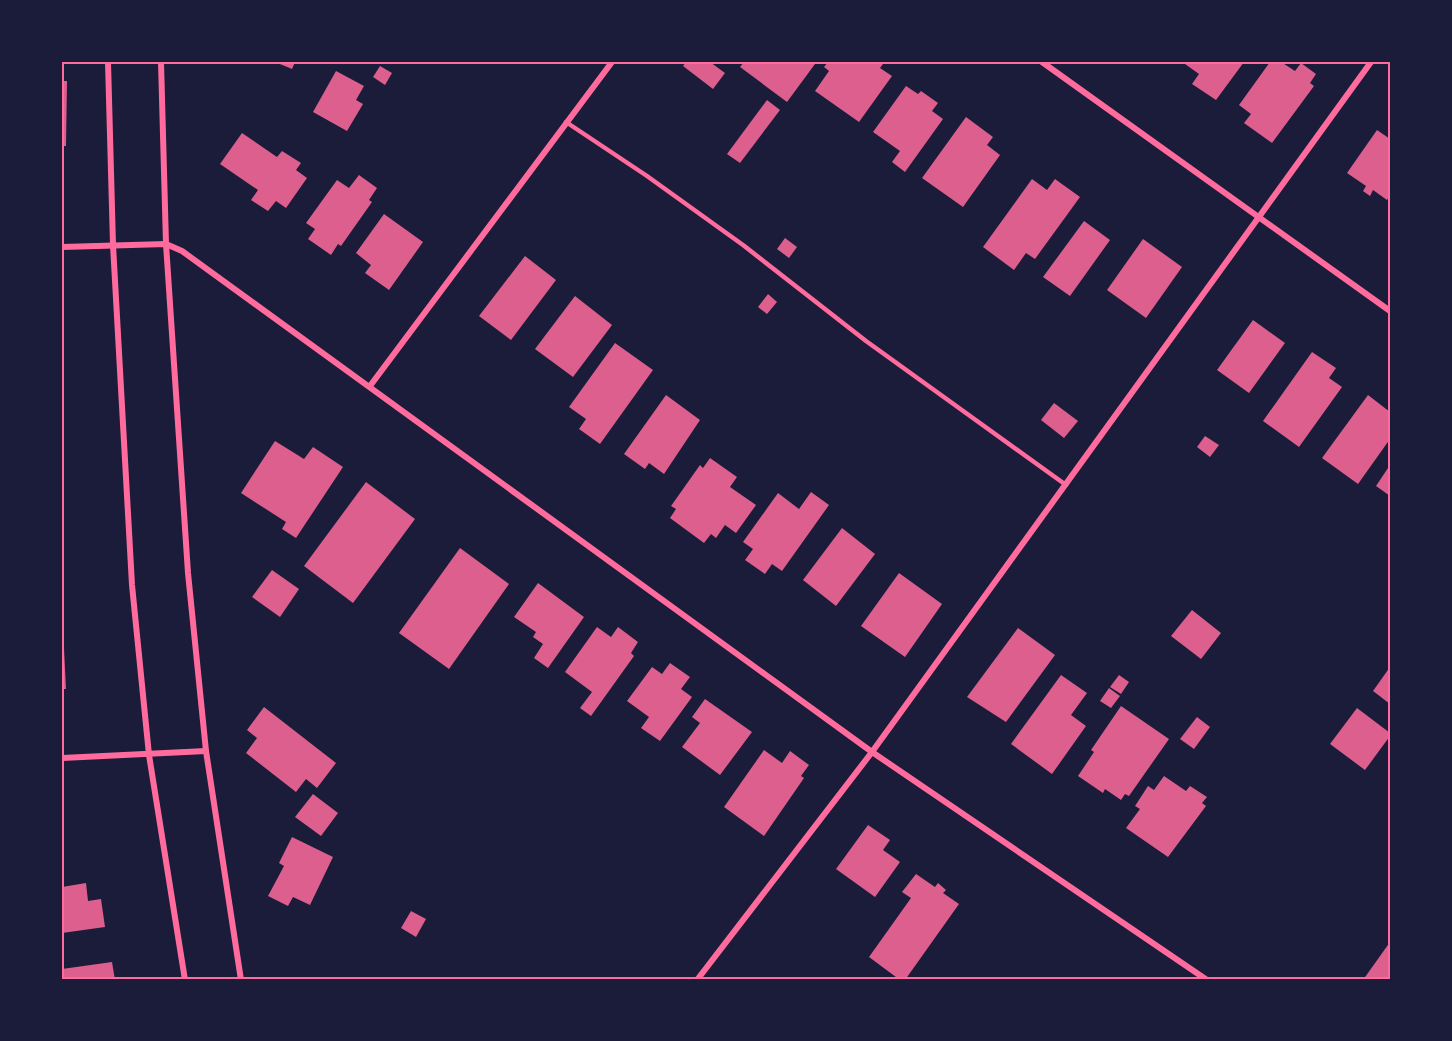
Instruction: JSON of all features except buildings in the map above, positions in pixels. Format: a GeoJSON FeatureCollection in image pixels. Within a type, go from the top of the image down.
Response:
{"type":"FeatureCollection","features":[{"type":"Feature","properties":{"kind":"street"},"geometry":{"type":"LineString","coordinates":[[108,62],[113,245],[132,585],[149,755],[185,980]]}},
{"type":"Feature","properties":{"kind":"street"},"geometry":{"type":"LineString","coordinates":[[161,62],[166,244],[189,573],[206,751],[241,980]]}},
{"type":"Feature","properties":{"kind":"street"},"geometry":{"type":"LineString","coordinates":[[370,386],[612,62]]}},
{"type":"Feature","properties":{"kind":"street"},"geometry":{"type":"LineString","coordinates":[[1042,62],[1390,311]]}},
{"type":"Feature","properties":{"kind":"street"},"geometry":{"type":"LineString","coordinates":[[697,980],[872,752],[1371,62]]}},
{"type":"Feature","properties":{"kind":"street"},"geometry":{"type":"LineString","coordinates":[[62,247],[166,244],[182,251],[872,752],[1207,980]]}},
{"type":"Feature","properties":{"kind":"street"},"geometry":{"type":"LineString","coordinates":[[62,758],[206,751]]}},
{"type":"Feature","properties":{"kind":"lane"},"geometry":{"type":"LineString","coordinates":[[566,122],[647,176],[743,245],[866,340],[1066,485]]}}]}
